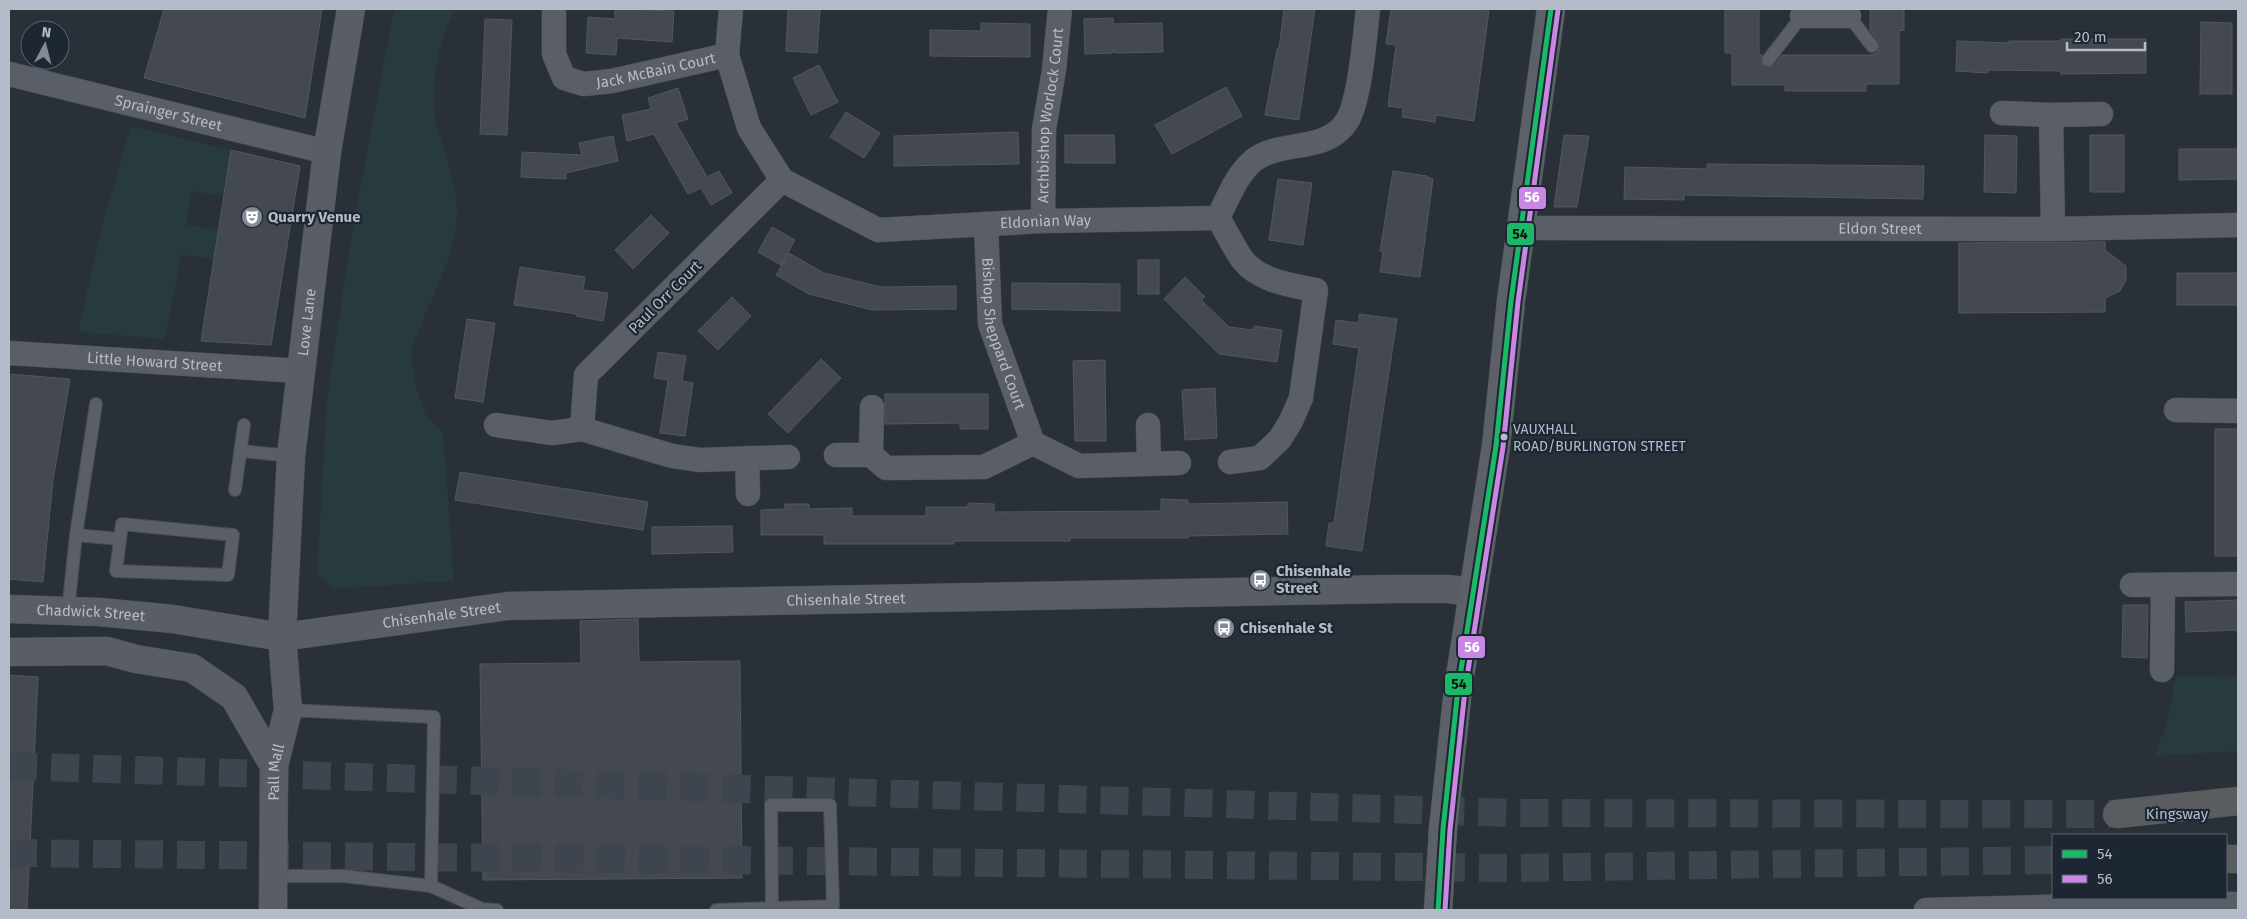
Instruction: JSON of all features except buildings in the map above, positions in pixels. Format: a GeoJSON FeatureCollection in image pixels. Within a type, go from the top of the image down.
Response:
{"type":"FeatureCollection","features":[{"type":"Feature","properties":{"kind":"highway","name":"Kingsway"},"geometry":{"type":"LineString","coordinates":[[2238,801],[2117,814],[2238,814]]}},
{"type":"Feature","properties":{"kind":"main road"},"geometry":{"type":"LineString","coordinates":[[1438,910],[1447,778],[1472,592],[1496,446],[1511,301],[1551,9]]}},
{"type":"Feature","properties":{"kind":"street","name":"Love Lane"},"geometry":{"type":"LineString","coordinates":[[282,637],[291,456],[327,152],[351,9]]}},
{"type":"Feature","properties":{"kind":"street"},"geometry":{"type":"LineString","coordinates":[[731,9],[727,55],[749,128],[782,180]]}},
{"type":"Feature","properties":{"kind":"street","name":"Archbishop Worlock Court"},"geometry":{"type":"LineString","coordinates":[[1043,221],[1044,129],[1054,70],[1060,9]]}},
{"type":"Feature","properties":{"kind":"street"},"geometry":{"type":"LineString","coordinates":[[1230,462],[1260,458],[1280,439],[1291,422],[1300,398],[1316,290],[1282,283],[1261,274],[1243,260],[1218,218],[1242,172],[1256,159],[1273,151],[1320,142],[1334,134],[1347,121],[1357,91],[1368,9]]}},
{"type":"Feature","properties":{"kind":"street","name":"Jack McBain Court"},"geometry":{"type":"LineString","coordinates":[[554,10],[554,54],[564,78],[584,84],[612,81],[727,55]]}},
{"type":"Feature","properties":{"kind":"street"},"geometry":{"type":"LineString","coordinates":[[1817,14],[1849,16]]}},
{"type":"Feature","properties":{"kind":"street","name":"Sprainger Street"},"geometry":{"type":"LineString","coordinates":[[9,74],[327,152]]}},
{"type":"Feature","properties":{"kind":"street"},"geometry":{"type":"LineString","coordinates":[[2002,113],[2051,115],[2101,114]]}},
{"type":"Feature","properties":{"kind":"street"},"geometry":{"type":"LineString","coordinates":[[2051,115],[2053,229]]}},
{"type":"Feature","properties":{"kind":"street","name":"Eldonian Way"},"geometry":{"type":"LineString","coordinates":[[782,180],[878,230],[1043,221],[1218,218]]}},
{"type":"Feature","properties":{"kind":"street","name":"Paul Orr Court"},"geometry":{"type":"LineString","coordinates":[[582,429],[586,375],[782,180]]}},
{"type":"Feature","properties":{"kind":"street","name":"Bishop Sheppard Court"},"geometry":{"type":"LineString","coordinates":[[986,224],[990,324],[1033,442]]}},
{"type":"Feature","properties":{"kind":"street","name":"Eldon Street"},"geometry":{"type":"LineString","coordinates":[[1521,228],[2053,229],[2238,226]]}},
{"type":"Feature","properties":{"kind":"street","name":"Little Howard Street"},"geometry":{"type":"LineString","coordinates":[[9,353],[301,371]]}},
{"type":"Feature","properties":{"kind":"street"},"geometry":{"type":"LineString","coordinates":[[871,455],[872,407]]}},
{"type":"Feature","properties":{"kind":"street"},"geometry":{"type":"LineString","coordinates":[[2176,410],[2238,411]]}},
{"type":"Feature","properties":{"kind":"street"},"geometry":{"type":"LineString","coordinates":[[496,425],[552,433],[582,429],[672,456],[700,460],[788,457]]}},
{"type":"Feature","properties":{"kind":"street"},"geometry":{"type":"LineString","coordinates":[[1148,425],[1148,464]]}},
{"type":"Feature","properties":{"kind":"street"},"geometry":{"type":"LineString","coordinates":[[836,455],[871,455],[886,468],[984,467],[1033,442],[1079,466],[1179,463]]}},
{"type":"Feature","properties":{"kind":"street"},"geometry":{"type":"LineString","coordinates":[[747,458],[748,494]]}},
{"type":"Feature","properties":{"kind":"street"},"geometry":{"type":"LineString","coordinates":[[2132,585],[2238,584]]}},
{"type":"Feature","properties":{"kind":"street"},"geometry":{"type":"LineString","coordinates":[[2162,585],[2162,670]]}},
{"type":"Feature","properties":{"kind":"street","name":"Chisenhale Street"},"geometry":{"type":"LineString","coordinates":[[282,637],[508,606],[1393,589],[1472,592]]}},
{"type":"Feature","properties":{"kind":"street","name":"Chadwick Street"},"geometry":{"type":"LineString","coordinates":[[9,609],[68,611],[173,619],[282,637]]}},
{"type":"Feature","properties":{"kind":"street","name":"Chadwick Street"},"geometry":{"type":"LineString","coordinates":[[107,651],[173,619]]}},
{"type":"Feature","properties":{"kind":"street","name":"Pall Mall"},"geometry":{"type":"LineString","coordinates":[[273,910],[274,766],[288,710],[282,637]]}},
{"type":"Feature","properties":{"kind":"street","name":"Chadwick Street"},"geometry":{"type":"LineString","coordinates":[[9,652],[107,651],[136,659],[192,668],[234,697],[274,766]]}},
{"type":"Feature","properties":{"kind":"street"},"geometry":{"type":"LineString","coordinates":[[1926,910],[2156,904],[2238,904]]}},
{"type":"Feature","properties":{"kind":"lane"},"geometry":{"type":"LineString","coordinates":[[1768,60],[1817,14]]}},
{"type":"Feature","properties":{"kind":"lane"},"geometry":{"type":"LineString","coordinates":[[1849,16],[1872,46]]}},
{"type":"Feature","properties":{"kind":"lane"},"geometry":{"type":"LineString","coordinates":[[68,611],[76,535],[96,404]]}},
{"type":"Feature","properties":{"kind":"lane"},"geometry":{"type":"LineString","coordinates":[[235,490],[244,425]]}},
{"type":"Feature","properties":{"kind":"lane"},"geometry":{"type":"LineString","coordinates":[[241,451],[291,456]]}},
{"type":"Feature","properties":{"kind":"lane"},"geometry":{"type":"LineString","coordinates":[[122,524],[233,535],[228,575],[116,571],[120,539],[122,524]]}},
{"type":"Feature","properties":{"kind":"lane"},"geometry":{"type":"LineString","coordinates":[[76,535],[120,539]]}},
{"type":"Feature","properties":{"kind":"lane"},"geometry":{"type":"LineString","coordinates":[[288,710],[434,717],[431,886]]}},
{"type":"Feature","properties":{"kind":"lane"},"geometry":{"type":"LineString","coordinates":[[716,910],[833,906],[830,804],[771,805],[772,908]]}},
{"type":"Feature","properties":{"kind":"lane"},"geometry":{"type":"LineString","coordinates":[[273,876],[316,875],[431,886],[482,909],[498,910]]}},
{"type":"Feature","properties":{"kind":"green space"},"geometry":{"type":"Polygon","coordinates":[[[394,9],[457,9],[450,19],[440,47],[435,80],[434,110],[455,192],[457,217],[452,245],[444,272],[412,350],[414,377],[421,402],[428,418],[443,431],[454,581],[333,589],[317,573],[327,399],[352,233],[394,9]]]}},
{"type":"Feature","properties":{"kind":"green space"},"geometry":{"type":"Polygon","coordinates":[[[131,126],[231,150],[224,196],[191,191],[186,225],[219,230],[214,259],[181,255],[165,339],[78,332],[102,226],[131,126]]]}},
{"type":"Feature","properties":{"kind":"green space"},"geometry":{"type":"Polygon","coordinates":[[[2238,675],[2238,751],[2154,756],[2167,723],[2176,676],[2238,675]]]}},
{"type":"Feature","properties":{"kind":"tunnel"},"geometry":{"type":"LineString","coordinates":[[9,766],[1512,813],[2117,814]]}},
{"type":"Feature","properties":{"kind":"tunnel"},"geometry":{"type":"LineString","coordinates":[[9,853],[1514,868],[2052,860]]}},
{"type":"Feature","properties":{"kind":"transit line","name":"54"},"geometry":{"type":"LineString","coordinates":[[1438,910],[1443,829],[1458,689],[1496,446],[1511,301],[1551,9]]}},
{"type":"Feature","properties":{"kind":"transit line","name":"56"},"geometry":{"type":"LineString","coordinates":[[1445,910],[1450,830],[1465,690],[1503,447],[1518,302],[1558,10]]}},
{"type":"Feature","properties":{"kind":"place","name":"Quarry Venue"},"geometry":{"type":"Point","coordinates":[252,217]}},
{"type":"Feature","properties":{"kind":"place","name":"VAUXHALL ROAD/BURLINGTON STREET"},"geometry":{"type":"Point","coordinates":[1504,437]}},
{"type":"Feature","properties":{"kind":"place","name":"Chisenhale Street"},"geometry":{"type":"Point","coordinates":[1260,580]}},
{"type":"Feature","properties":{"kind":"place","name":"Chisenhale St"},"geometry":{"type":"Point","coordinates":[1224,628]}}]}
